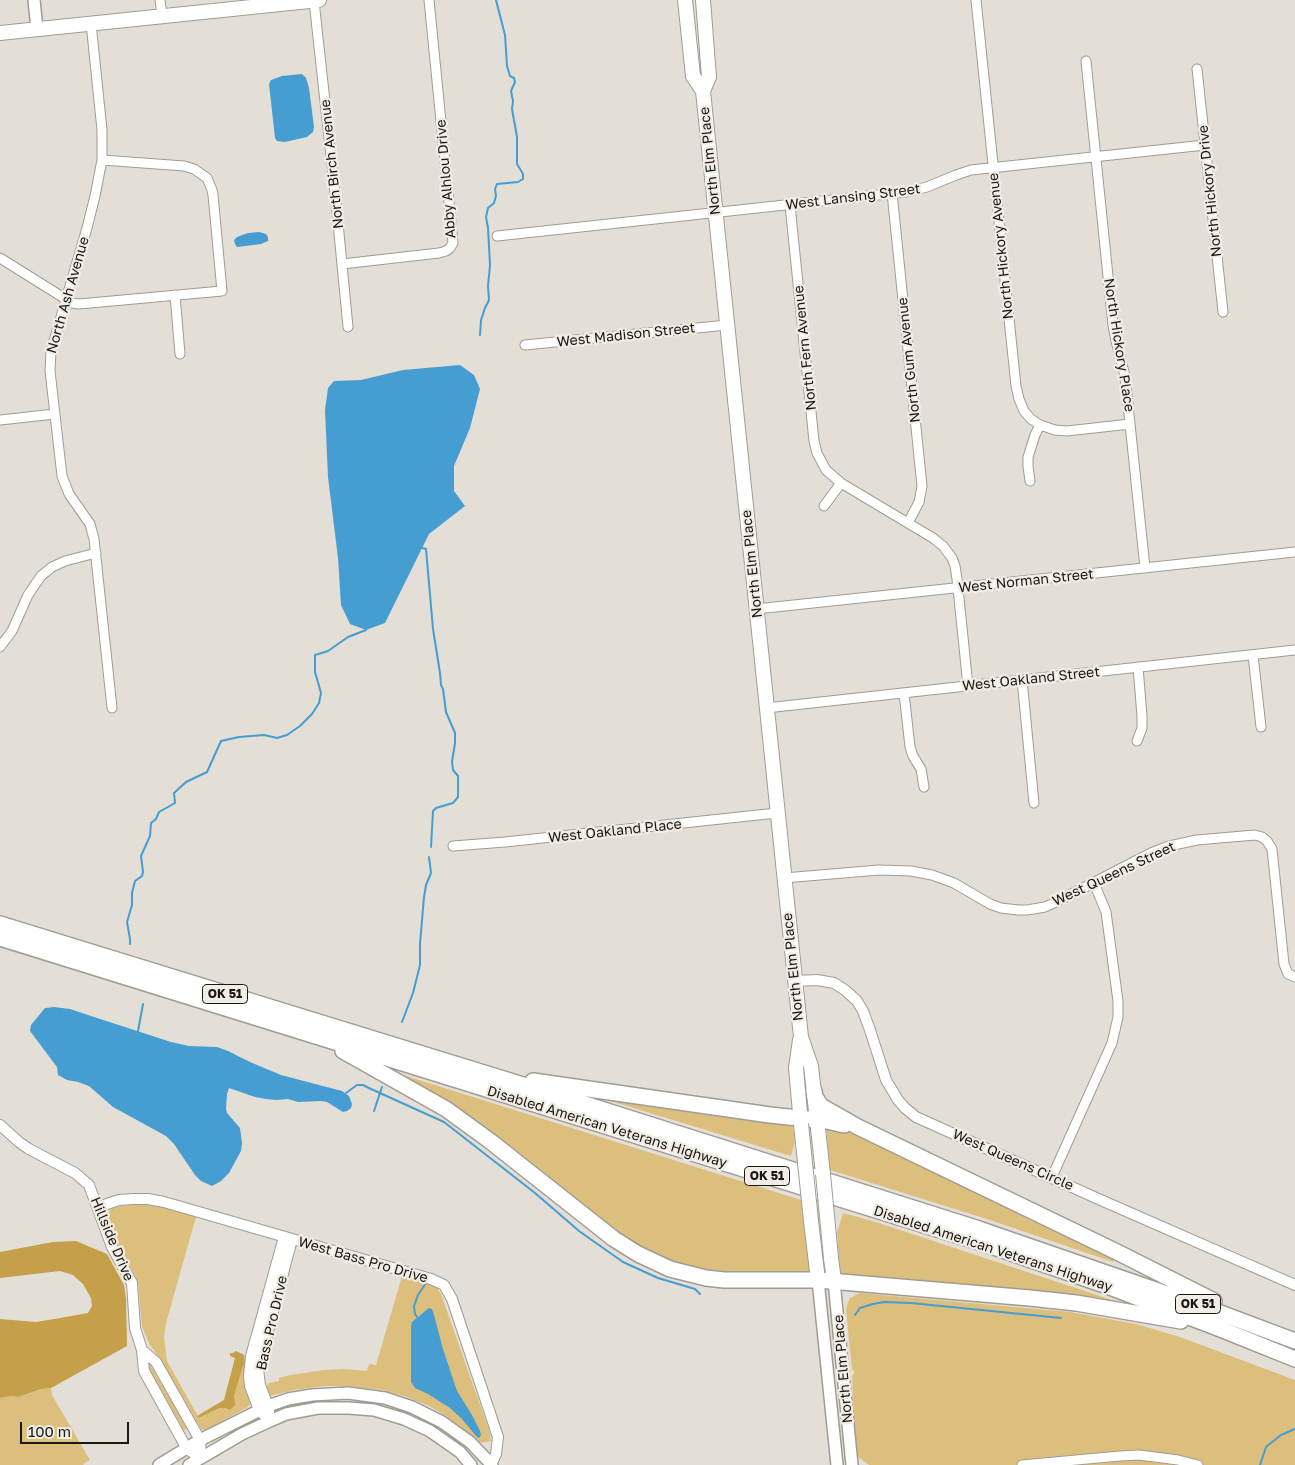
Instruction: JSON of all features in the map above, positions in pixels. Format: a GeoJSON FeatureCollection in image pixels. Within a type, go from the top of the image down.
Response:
{"type":"FeatureCollection","features":[{"type":"Feature","properties":{"kind":"highway","name":"Disabled American Veterans Highway"},"geometry":{"type":"LineString","coordinates":[[0,924],[979,1228],[1173,1295],[1290,1339]]}},
{"type":"Feature","properties":{"kind":"highway","name":"Disabled American Veterans Highway"},"geometry":{"type":"LineString","coordinates":[[0,938],[982,1243],[1106,1286],[1295,1359]]}},
{"type":"Feature","properties":{"kind":"highway"},"geometry":{"type":"LineString","coordinates":[[313,1035],[446,1109],[490,1141],[603,1231],[638,1254],[670,1269],[706,1278],[744,1281],[834,1281],[1076,1303],[1218,1328]]}},
{"type":"Feature","properties":{"kind":"highway"},"geometry":{"type":"LineString","coordinates":[[492,1076],[591,1088],[818,1124],[858,1127]]}},
{"type":"Feature","properties":{"kind":"highway"},"geometry":{"type":"LineString","coordinates":[[814,1091],[815,1097],[821,1106],[858,1127],[1290,1339]]}},
{"type":"Feature","properties":{"kind":"main road"},"geometry":{"type":"LineString","coordinates":[[34,0],[37,29]]}},
{"type":"Feature","properties":{"kind":"main road"},"geometry":{"type":"LineString","coordinates":[[0,33],[280,2],[320,0]]}},
{"type":"Feature","properties":{"kind":"main road","name":"North Elm Place"},"geometry":{"type":"LineString","coordinates":[[685,0],[693,76],[703,90],[801,1037],[811,1066],[818,1124],[852,1465]]}},
{"type":"Feature","properties":{"kind":"main road","name":"North Elm Place"},"geometry":{"type":"LineString","coordinates":[[703,0],[709,77],[703,90]]}},
{"type":"Feature","properties":{"kind":"main road","name":"North Elm Place"},"geometry":{"type":"LineString","coordinates":[[801,1037],[796,1068],[837,1465]]}},
{"type":"Feature","properties":{"kind":"main road"},"geometry":{"type":"LineString","coordinates":[[159,1465],[200,1440],[263,1408],[288,1399],[312,1395],[348,1393],[385,1398],[412,1407],[442,1422],[470,1442],[491,1465]]}},
{"type":"Feature","properties":{"kind":"main road"},"geometry":{"type":"LineString","coordinates":[[188,1465],[242,1434],[286,1414],[318,1408],[348,1408],[374,1410],[404,1419],[430,1431],[460,1452],[472,1465]]}},
{"type":"Feature","properties":{"kind":"street"},"geometry":{"type":"LineString","coordinates":[[160,0],[162,16]]}},
{"type":"Feature","properties":{"kind":"street","name":"Abby Alhlou Drive"},"geometry":{"type":"LineString","coordinates":[[342,264],[440,253],[450,248],[452,243],[429,0]]}},
{"type":"Feature","properties":{"kind":"street","name":"North Hickory Avenue"},"geometry":{"type":"LineString","coordinates":[[976,0],[1016,386],[1024,411],[1040,425]]}},
{"type":"Feature","properties":{"kind":"street","name":"North Birch Avenue"},"geometry":{"type":"LineString","coordinates":[[314,1],[348,327]]}},
{"type":"Feature","properties":{"kind":"street","name":"North Ash Avenue"},"geometry":{"type":"LineString","coordinates":[[91,24],[103,142],[102,160],[95,196],[50,359],[62,476],[70,494],[92,529],[112,708]]}},
{"type":"Feature","properties":{"kind":"street","name":"North Hickory Place"},"geometry":{"type":"LineString","coordinates":[[1086,62],[1114,331],[1124,370],[1145,568]]}},
{"type":"Feature","properties":{"kind":"street","name":"North Hickory Drive"},"geometry":{"type":"LineString","coordinates":[[1197,69],[1222,312]]}},
{"type":"Feature","properties":{"kind":"street","name":"West Lansing Street"},"geometry":{"type":"LineString","coordinates":[[498,236],[892,194],[920,190],[963,172],[1205,145]]}},
{"type":"Feature","properties":{"kind":"street"},"geometry":{"type":"LineString","coordinates":[[0,258],[72,303],[79,304],[222,291],[212,190],[206,178],[194,169],[184,166],[102,160]]}},
{"type":"Feature","properties":{"kind":"street","name":"North Gum Avenue"},"geometry":{"type":"LineString","coordinates":[[892,194],[922,486],[919,502],[908,523]]}},
{"type":"Feature","properties":{"kind":"street","name":"North Fern Avenue"},"geometry":{"type":"LineString","coordinates":[[790,205],[814,441],[817,453],[829,474],[938,542],[947,551],[955,566],[968,686]]}},
{"type":"Feature","properties":{"kind":"street"},"geometry":{"type":"LineString","coordinates":[[175,294],[180,354]]}},
{"type":"Feature","properties":{"kind":"street","name":"West Madison Street"},"geometry":{"type":"LineString","coordinates":[[525,345],[727,325]]}},
{"type":"Feature","properties":{"kind":"street"},"geometry":{"type":"LineString","coordinates":[[0,420],[55,414]]}},
{"type":"Feature","properties":{"kind":"street"},"geometry":{"type":"LineString","coordinates":[[1030,481],[1028,458],[1034,435],[1040,425],[1055,430],[1067,431],[1130,424]]}},
{"type":"Feature","properties":{"kind":"street"},"geometry":{"type":"LineString","coordinates":[[824,506],[841,483]]}},
{"type":"Feature","properties":{"kind":"street","name":"West Norman Street"},"geometry":{"type":"LineString","coordinates":[[756,609],[1295,552]]}},
{"type":"Feature","properties":{"kind":"street"},"geometry":{"type":"LineString","coordinates":[[0,647],[12,631],[28,595],[40,576],[52,567],[65,561],[96,553]]}},
{"type":"Feature","properties":{"kind":"street","name":"West Oakland Street"},"geometry":{"type":"LineString","coordinates":[[766,708],[1295,650]]}},
{"type":"Feature","properties":{"kind":"street"},"geometry":{"type":"LineString","coordinates":[[1254,655],[1261,727]]}},
{"type":"Feature","properties":{"kind":"street"},"geometry":{"type":"LineString","coordinates":[[1137,741],[1142,728],[1138,668]]}},
{"type":"Feature","properties":{"kind":"street"},"geometry":{"type":"LineString","coordinates":[[1022,680],[1034,803]]}},
{"type":"Feature","properties":{"kind":"street"},"geometry":{"type":"LineString","coordinates":[[904,693],[910,747],[921,769],[924,787]]}},
{"type":"Feature","properties":{"kind":"street","name":"West Oakland Place"},"geometry":{"type":"LineString","coordinates":[[453,846],[513,842],[778,813]]}},
{"type":"Feature","properties":{"kind":"street","name":"West Queens Street"},"geometry":{"type":"LineString","coordinates":[[784,878],[889,869],[910,871],[941,878],[1001,908],[1027,910],[1045,907],[1156,851],[1186,842],[1253,834],[1262,837],[1269,843],[1274,860],[1284,964],[1288,974],[1295,978]]}},
{"type":"Feature","properties":{"kind":"street"},"geometry":{"type":"LineString","coordinates":[[1052,1177],[1112,1043],[1118,1017],[1118,1001],[1106,912],[1094,883]]}},
{"type":"Feature","properties":{"kind":"street","name":"West Queens Circle"},"geometry":{"type":"LineString","coordinates":[[795,981],[817,980],[834,984],[846,990],[857,1000],[870,1030],[886,1080],[898,1100],[916,1117],[1295,1285]]}},
{"type":"Feature","properties":{"kind":"street","name":"Hillside Drive"},"geometry":{"type":"LineString","coordinates":[[0,1125],[29,1149],[67,1168],[89,1185],[112,1246],[132,1283],[137,1338],[142,1350],[156,1362],[200,1440],[201,1458]]}},
{"type":"Feature","properties":{"kind":"street","name":"West Bass Pro Drive"},"geometry":{"type":"LineString","coordinates":[[98,1207],[119,1200],[148,1199],[164,1202],[431,1279],[444,1285],[452,1299],[498,1437],[496,1454],[491,1465]]}},
{"type":"Feature","properties":{"kind":"street","name":"Bass Pro Drive"},"geometry":{"type":"LineString","coordinates":[[270,1421],[263,1408],[258,1369],[288,1238]]}},
{"type":"Feature","properties":{"kind":"street"},"geometry":{"type":"LineString","coordinates":[[142,1350],[144,1371],[187,1449],[201,1458]]}},
{"type":"Feature","properties":{"kind":"street"},"geometry":{"type":"LineString","coordinates":[[1022,1465],[1139,1455],[1168,1458],[1198,1465]]}},
{"type":"Feature","properties":{"kind":"shaded area"},"geometry":{"type":"Polygon","coordinates":[[[403,1075],[801,1200],[810,1273],[722,1274],[670,1261],[641,1248],[401,1078],[403,1075]]]}},
{"type":"Feature","properties":{"kind":"shaded area"},"geometry":{"type":"Polygon","coordinates":[[[591,1095],[792,1122],[795,1141],[791,1156],[591,1095]]]}},
{"type":"Feature","properties":{"kind":"shaded area"},"geometry":{"type":"Polygon","coordinates":[[[826,1124],[852,1132],[1051,1229],[1113,1257],[1113,1262],[990,1220],[830,1170],[826,1124]]]}},
{"type":"Feature","properties":{"kind":"shaded area"},"geometry":{"type":"Polygon","coordinates":[[[135,1204],[157,1206],[196,1217],[166,1323],[164,1337],[167,1361],[199,1418],[219,1408],[230,1410],[234,1405],[234,1396],[245,1363],[244,1376],[251,1404],[206,1430],[201,1429],[150,1345],[142,1327],[138,1281],[119,1246],[108,1216],[109,1211],[114,1207],[135,1204]]]}},
{"type":"Feature","properties":{"kind":"shaded area"},"geometry":{"type":"Polygon","coordinates":[[[843,1213],[879,1223],[1115,1301],[1113,1305],[847,1276],[840,1272],[837,1233],[843,1213]]]}},
{"type":"Feature","properties":{"kind":"shaded area"},"geometry":{"type":"Polygon","coordinates":[[[76,1241],[107,1254],[124,1285],[127,1346],[51,1388],[41,1389],[18,1397],[0,1398],[0,1319],[36,1322],[88,1313],[92,1306],[91,1298],[83,1284],[73,1275],[60,1271],[0,1278],[0,1252],[53,1242],[76,1241]]]}},
{"type":"Feature","properties":{"kind":"shaded area"},"geometry":{"type":"Polygon","coordinates":[[[402,1276],[433,1286],[441,1294],[490,1433],[491,1441],[480,1443],[446,1416],[429,1406],[383,1390],[348,1386],[324,1386],[269,1396],[266,1391],[269,1383],[279,1381],[279,1378],[290,1375],[343,1369],[367,1371],[369,1364],[376,1365],[402,1276]]]}},
{"type":"Feature","properties":{"kind":"shaded area"},"geometry":{"type":"Polygon","coordinates":[[[860,1293],[1070,1312],[1136,1324],[1180,1337],[1295,1380],[1295,1465],[869,1465],[858,1457],[855,1440],[852,1375],[854,1370],[852,1370],[846,1310],[850,1298],[860,1293]]]}},
{"type":"Feature","properties":{"kind":"shaded area"},"geometry":{"type":"Polygon","coordinates":[[[236,1351],[244,1355],[245,1363],[234,1396],[235,1405],[230,1410],[219,1408],[199,1418],[197,1416],[224,1400],[235,1358],[230,1356],[230,1353],[236,1351]]]}},
{"type":"Feature","properties":{"kind":"shaded area"},"geometry":{"type":"Polygon","coordinates":[[[148,1362],[187,1427],[186,1430],[183,1429],[149,1368],[148,1362]]]}},
{"type":"Feature","properties":{"kind":"shaded area"},"geometry":{"type":"Polygon","coordinates":[[[51,1388],[52,1395],[90,1460],[84,1465],[0,1465],[0,1398],[18,1397],[41,1389],[51,1388]]]}},
{"type":"Feature","properties":{"kind":"water"},"geometry":{"type":"Polygon","coordinates":[[[302,74],[306,78],[309,88],[313,132],[307,137],[285,142],[277,141],[275,138],[269,84],[271,80],[282,76],[302,74]]]}},
{"type":"Feature","properties":{"kind":"water"},"geometry":{"type":"Polygon","coordinates":[[[259,232],[266,234],[268,241],[261,244],[237,247],[235,244],[234,240],[237,237],[259,232]]]}},
{"type":"Feature","properties":{"kind":"water"},"geometry":{"type":"Polygon","coordinates":[[[460,365],[474,375],[480,389],[470,428],[454,466],[454,491],[465,506],[429,534],[385,623],[366,630],[350,624],[341,605],[338,558],[328,477],[325,410],[328,388],[334,381],[361,380],[403,370],[460,365]]]}},
{"type":"Feature","properties":{"kind":"water"},"geometry":{"type":"Polygon","coordinates":[[[45,1008],[70,1009],[171,1042],[189,1046],[217,1047],[281,1075],[342,1091],[349,1096],[352,1104],[351,1108],[343,1112],[327,1102],[266,1099],[229,1088],[226,1109],[227,1113],[240,1128],[241,1151],[229,1173],[212,1186],[201,1181],[195,1175],[174,1144],[166,1136],[113,1107],[89,1086],[67,1080],[58,1075],[57,1067],[30,1031],[31,1025],[45,1008]]]}},
{"type":"Feature","properties":{"kind":"water"},"geometry":{"type":"Polygon","coordinates":[[[429,1308],[432,1309],[457,1391],[480,1431],[481,1435],[479,1438],[450,1408],[415,1388],[411,1382],[412,1322],[429,1308]]]}},
{"type":"Feature","properties":{"kind":"waterway"},"geometry":{"type":"LineString","coordinates":[[480,335],[481,320],[489,300],[490,265],[486,217],[488,208],[494,203],[497,184],[518,182],[523,179],[523,174],[517,164],[517,137],[512,109],[511,91],[515,82],[514,78],[510,76],[507,66],[505,35],[496,0]]}},
{"type":"Feature","properties":{"kind":"waterway"},"geometry":{"type":"LineString","coordinates":[[422,548],[426,549],[433,629],[441,685],[446,712],[455,733],[453,770],[458,776],[458,797],[453,803],[436,808],[433,811],[431,847]]}},
{"type":"Feature","properties":{"kind":"waterway"},"geometry":{"type":"LineString","coordinates":[[130,944],[127,922],[132,905],[132,893],[135,881],[142,876],[141,856],[150,836],[151,823],[156,819],[159,812],[175,803],[174,793],[186,782],[207,772],[221,741],[264,735],[277,738],[287,735],[300,726],[312,714],[319,703],[321,693],[315,672],[315,655],[328,651],[348,637],[366,630]]}},
{"type":"Feature","properties":{"kind":"waterway"},"geometry":{"type":"LineString","coordinates":[[402,1022],[413,993],[420,965],[424,897],[431,873],[429,857]]}},
{"type":"Feature","properties":{"kind":"waterway"},"geometry":{"type":"LineString","coordinates":[[138,1031],[143,1004]]}},
{"type":"Feature","properties":{"kind":"waterway"},"geometry":{"type":"LineString","coordinates":[[346,1093],[357,1085],[363,1085],[444,1122],[535,1193],[579,1231],[623,1262],[658,1278],[695,1289],[700,1294]]}},
{"type":"Feature","properties":{"kind":"waterway"},"geometry":{"type":"LineString","coordinates":[[374,1111],[382,1087]]}},
{"type":"Feature","properties":{"kind":"waterway"},"geometry":{"type":"LineString","coordinates":[[417,1317],[414,1306],[418,1295],[426,1283]]}},
{"type":"Feature","properties":{"kind":"waterway"},"geometry":{"type":"LineString","coordinates":[[855,1315],[860,1308],[884,1302],[1061,1318]]}},
{"type":"Feature","properties":{"kind":"waterway"},"geometry":{"type":"LineString","coordinates":[[1260,1465],[1266,1447],[1281,1435],[1295,1429]]}}]}
